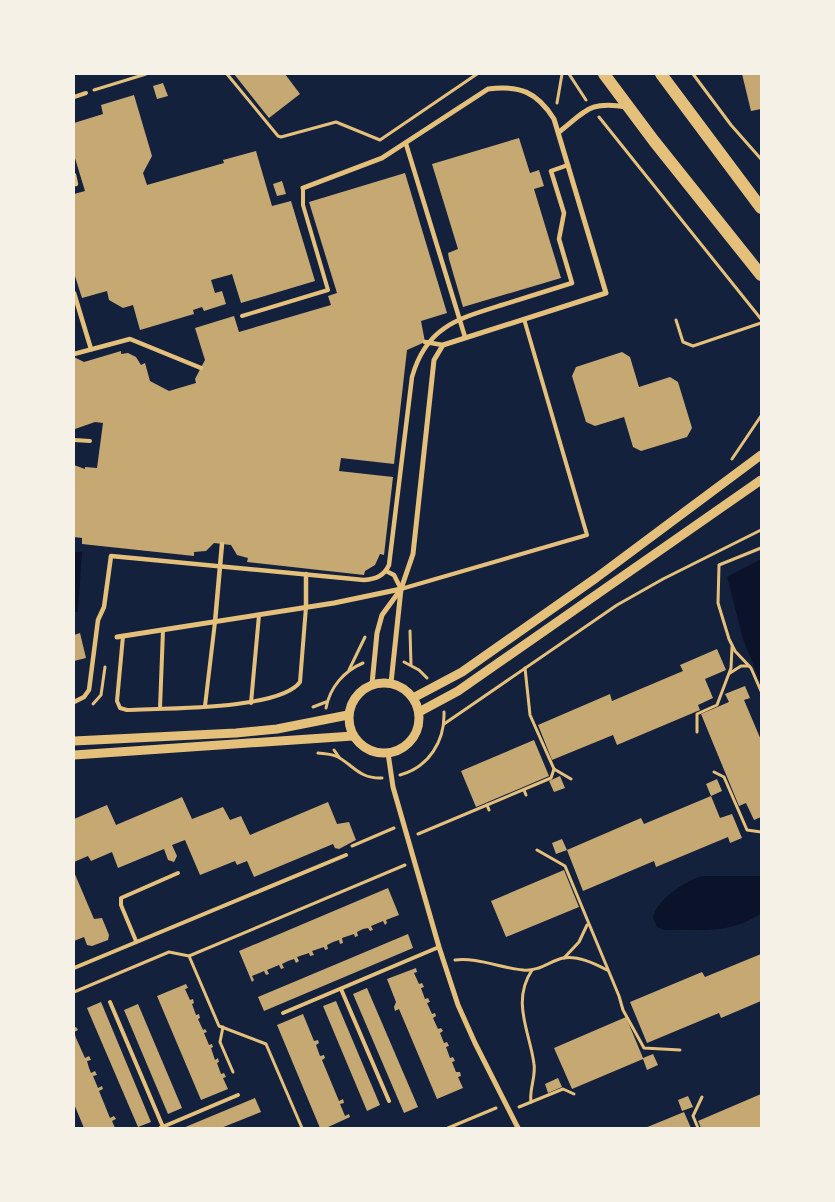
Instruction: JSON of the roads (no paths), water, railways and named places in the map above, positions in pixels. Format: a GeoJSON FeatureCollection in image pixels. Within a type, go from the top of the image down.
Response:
{"type":"FeatureCollection","features":[{"type":"Feature","properties":{"kind":"main road"},"geometry":{"type":"LineString","coordinates":[[604,74],[761,275]]}},
{"type":"Feature","properties":{"kind":"main road"},"geometry":{"type":"LineString","coordinates":[[661,74],[761,208]]}},
{"type":"Feature","properties":{"kind":"street"},"geometry":{"type":"LineString","coordinates":[[303,188],[382,158],[406,144],[472,97],[488,89],[507,86],[528,93],[543,102],[554,119],[559,132],[606,293],[443,345],[427,342]]}},
{"type":"Feature","properties":{"kind":"street"},"geometry":{"type":"LineString","coordinates":[[559,132],[591,107],[601,104],[629,108]]}},
{"type":"Feature","properties":{"kind":"street"},"geometry":{"type":"LineString","coordinates":[[406,144],[465,337]]}},
{"type":"Feature","properties":{"kind":"street"},"geometry":{"type":"LineString","coordinates":[[74,702],[84,697],[88,690],[98,620],[104,608],[111,556],[364,580],[381,576],[386,571],[389,564],[412,377],[416,363],[427,342],[437,332],[459,318],[572,283],[559,239],[564,213],[551,171],[568,165]]}},
{"type":"Feature","properties":{"kind":"street"},"geometry":{"type":"LineString","coordinates":[[74,175],[76,184],[74,184]]}},
{"type":"Feature","properties":{"kind":"street"},"geometry":{"type":"LineString","coordinates":[[74,293],[76,310],[91,349]]}},
{"type":"Feature","properties":{"kind":"street"},"geometry":{"type":"LineString","coordinates":[[74,354],[130,339],[201,368]]}},
{"type":"Feature","properties":{"kind":"street"},"geometry":{"type":"LineString","coordinates":[[391,683],[401,589],[413,554],[434,360],[443,345]]}},
{"type":"Feature","properties":{"kind":"street"},"geometry":{"type":"LineString","coordinates":[[413,698],[462,672],[596,578],[761,455]]}},
{"type":"Feature","properties":{"kind":"street"},"geometry":{"type":"LineString","coordinates":[[419,712],[442,701],[761,480]]}},
{"type":"Feature","properties":{"kind":"street"},"geometry":{"type":"LineString","coordinates":[[215,622],[222,544]]}},
{"type":"Feature","properties":{"kind":"street"},"geometry":{"type":"LineString","coordinates":[[386,571],[394,575],[401,589]]}},
{"type":"Feature","properties":{"kind":"street"},"geometry":{"type":"LineString","coordinates":[[306,574],[306,607]]}},
{"type":"Feature","properties":{"kind":"street"},"geometry":{"type":"LineString","coordinates":[[120,636],[259,615],[401,589]]}},
{"type":"Feature","properties":{"kind":"street"},"geometry":{"type":"LineString","coordinates":[[372,684],[382,614],[401,589]]}},
{"type":"Feature","properties":{"kind":"street"},"geometry":{"type":"LineString","coordinates":[[391,683],[404,689],[413,698],[419,712],[414,736],[406,746],[388,754],[368,750],[353,736],[348,715],[356,696],[372,684],[391,683]]}},
{"type":"Feature","properties":{"kind":"street"},"geometry":{"type":"LineString","coordinates":[[74,741],[236,733],[277,729],[348,715]]}},
{"type":"Feature","properties":{"kind":"street"},"geometry":{"type":"LineString","coordinates":[[74,755],[353,736]]}},
{"type":"Feature","properties":{"kind":"street"},"geometry":{"type":"LineString","coordinates":[[388,754],[391,778],[439,947],[475,1043],[518,1128]]}},
{"type":"Feature","properties":{"kind":"lane"},"geometry":{"type":"LineString","coordinates":[[74,97],[86,93]]}},
{"type":"Feature","properties":{"kind":"lane"},"geometry":{"type":"LineString","coordinates":[[242,316],[328,290],[303,205],[303,188]]}},
{"type":"Feature","properties":{"kind":"lane"},"geometry":{"type":"LineString","coordinates":[[401,589],[588,535],[524,319]]}},
{"type":"Feature","properties":{"kind":"lane"},"geometry":{"type":"LineString","coordinates":[[74,440],[90,441]]}},
{"type":"Feature","properties":{"kind":"lane"},"geometry":{"type":"LineString","coordinates":[[120,636],[117,701],[120,708],[127,710],[251,703],[283,695],[296,689],[300,682],[306,607]]}},
{"type":"Feature","properties":{"kind":"lane"},"geometry":{"type":"LineString","coordinates":[[251,703],[259,615]]}},
{"type":"Feature","properties":{"kind":"lane"},"geometry":{"type":"LineString","coordinates":[[205,706],[215,622]]}},
{"type":"Feature","properties":{"kind":"lane"},"geometry":{"type":"LineString","coordinates":[[160,708],[163,630]]}},
{"type":"Feature","properties":{"kind":"lane"},"geometry":{"type":"LineString","coordinates":[[74,968],[346,855]]}},
{"type":"Feature","properties":{"kind":"lane"},"geometry":{"type":"LineString","coordinates":[[136,941],[121,905],[121,898],[178,873]]}},
{"type":"Feature","properties":{"kind":"lane"},"geometry":{"type":"LineString","coordinates":[[282,1013],[439,947]]}},
{"type":"Feature","properties":{"kind":"lane"},"geometry":{"type":"LineString","coordinates":[[341,989],[389,1101]]}},
{"type":"Feature","properties":{"kind":"lane"},"geometry":{"type":"LineString","coordinates":[[110,1002],[161,1128],[238,1095]]}},
{"type":"Feature","properties":{"kind":"water"},"geometry":{"type":"Polygon","coordinates":[[[74,552],[82,552],[78,612],[74,612],[74,552]]]}},
{"type":"Feature","properties":{"kind":"water"},"geometry":{"type":"Polygon","coordinates":[[[761,559],[761,684],[743,639],[727,577],[761,559]]]}},
{"type":"Feature","properties":{"kind":"water"},"geometry":{"type":"Polygon","coordinates":[[[703,876],[761,876],[761,913],[750,920],[727,928],[664,930],[657,927],[653,918],[655,911],[665,898],[689,881],[703,876]]]}}]}
